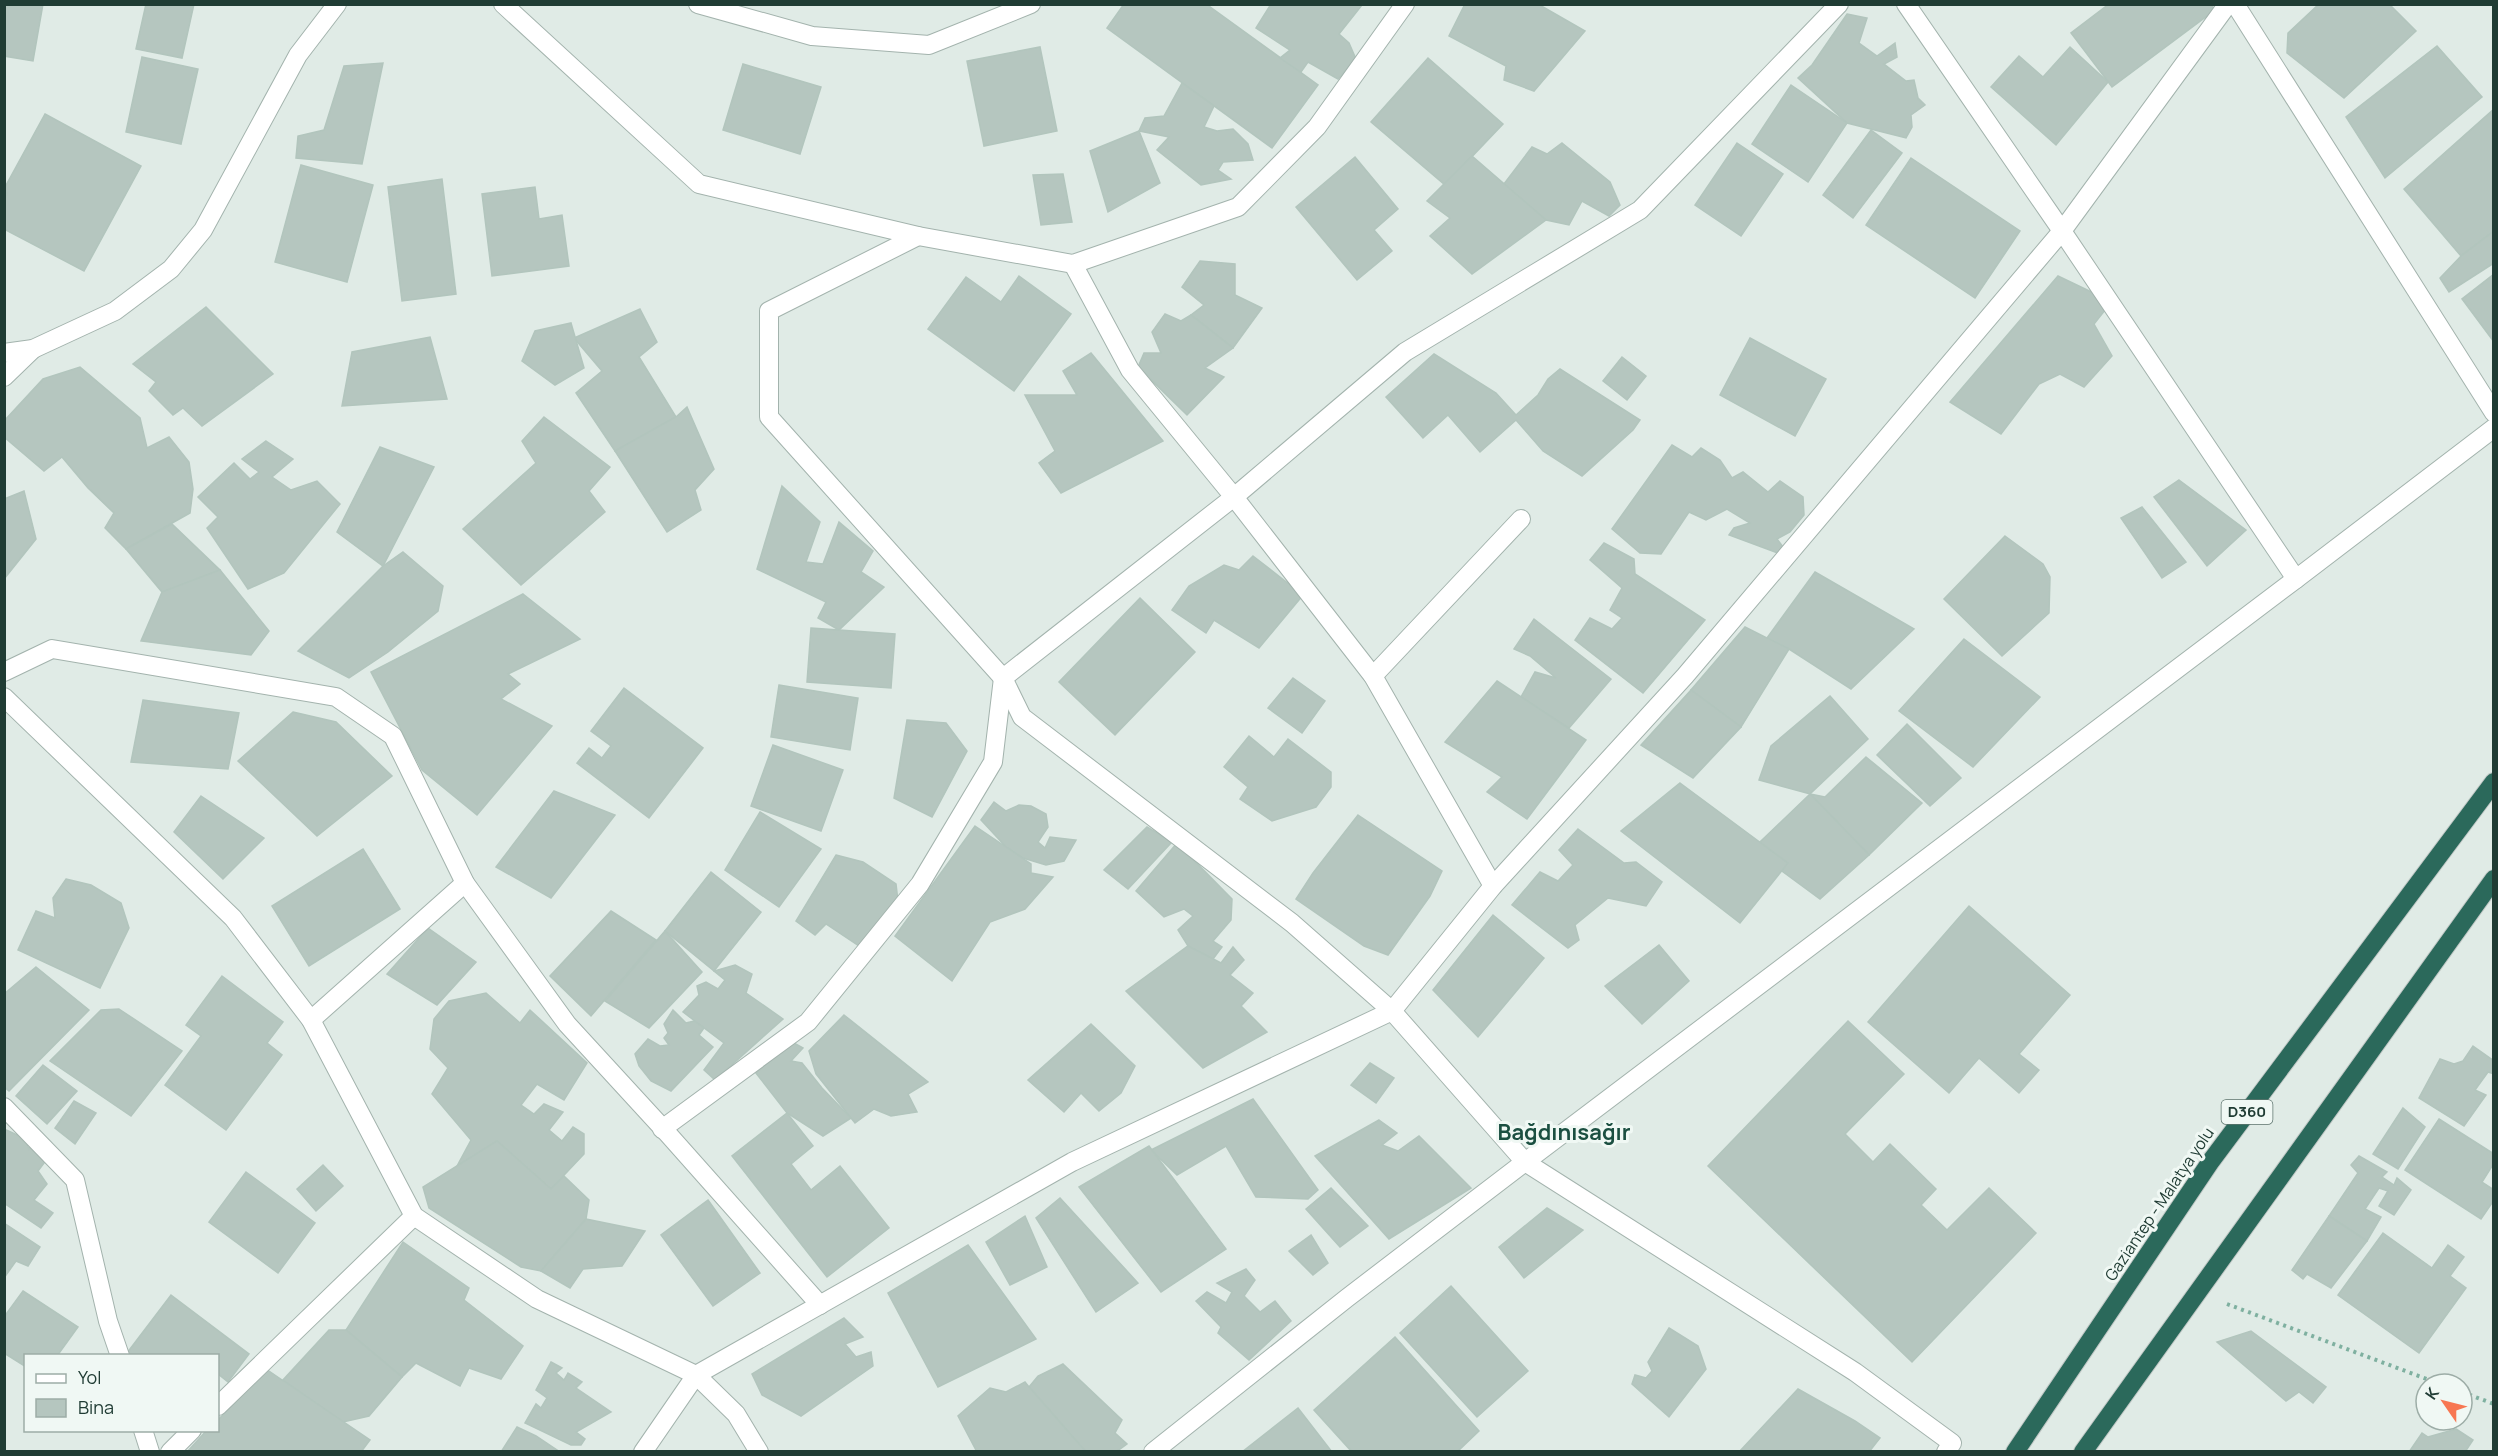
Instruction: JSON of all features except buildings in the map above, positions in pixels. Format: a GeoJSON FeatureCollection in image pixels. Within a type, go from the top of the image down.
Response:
{"type":"FeatureCollection","features":[{"type":"Feature","properties":{"kind":"highway","name":"Gaziantep - Malatya yolu"},"geometry":{"type":"LineString","coordinates":[[2015,1452],[2211,1161],[2493,782]]}},
{"type":"Feature","properties":{"kind":"highway"},"geometry":{"type":"LineString","coordinates":[[2083,1452],[2493,879]]}},
{"type":"Feature","properties":{"kind":"street"},"geometry":{"type":"LineString","coordinates":[[4,353],[33,349],[115,311],[171,269],[203,230],[298,55],[337,4]]}},
{"type":"Feature","properties":{"kind":"street"},"geometry":{"type":"LineString","coordinates":[[503,4],[699,184],[918,236],[1073,264],[1238,207],[1317,127],[1405,4]]}},
{"type":"Feature","properties":{"kind":"street"},"geometry":{"type":"LineString","coordinates":[[698,4],[812,36],[929,45],[1032,4]]}},
{"type":"Feature","properties":{"kind":"street"},"geometry":{"type":"LineString","coordinates":[[662,1129],[808,1022],[920,884],[993,762],[1004,678],[1234,497],[1406,352],[1640,210],[1839,4]]}},
{"type":"Feature","properties":{"kind":"street"},"geometry":{"type":"LineString","coordinates":[[1906,4],[2296,579]]}},
{"type":"Feature","properties":{"kind":"street"},"geometry":{"type":"LineString","coordinates":[[643,1452],[696,1375],[1072,1162],[1392,1011],[1492,886],[1685,676],[2062,231],[2228,4]]}},
{"type":"Feature","properties":{"kind":"street"},"geometry":{"type":"LineString","coordinates":[[2235,4],[2493,413]]}},
{"type":"Feature","properties":{"kind":"street"},"geometry":{"type":"LineString","coordinates":[[918,236],[769,311],[769,417],[1004,678],[1022,717],[1292,923],[1392,1011],[1525,1162],[1855,1372],[1947,1449]]}},
{"type":"Feature","properties":{"kind":"street"},"geometry":{"type":"LineString","coordinates":[[1073,264],[1131,370],[1234,497],[1373,676],[1492,886]]}},
{"type":"Feature","properties":{"kind":"street"},"geometry":{"type":"LineString","coordinates":[[4,377],[33,349]]}},
{"type":"Feature","properties":{"kind":"street"},"geometry":{"type":"LineString","coordinates":[[1153,1452],[1337,1306],[1525,1162],[2493,428]]}},
{"type":"Feature","properties":{"kind":"street"},"geometry":{"type":"LineString","coordinates":[[1373,676],[1521,519]]}},
{"type":"Feature","properties":{"kind":"street"},"geometry":{"type":"LineString","coordinates":[[4,672],[52,649],[336,696],[393,736],[465,883],[567,1024],[820,1305]]}},
{"type":"Feature","properties":{"kind":"street"},"geometry":{"type":"LineString","coordinates":[[4,697],[233,918],[311,1020],[414,1216],[537,1299],[696,1375],[736,1414],[759,1452]]}},
{"type":"Feature","properties":{"kind":"street"},"geometry":{"type":"LineString","coordinates":[[311,1020],[465,883]]}},
{"type":"Feature","properties":{"kind":"street"},"geometry":{"type":"LineString","coordinates":[[4,1107],[75,1180],[108,1321],[119,1354]]}},
{"type":"Feature","properties":{"kind":"street"},"geometry":{"type":"LineString","coordinates":[[219,1405],[414,1216]]}},
{"type":"Feature","properties":{"kind":"street"},"geometry":{"type":"LineString","coordinates":[[143,1432],[150,1452]]}},
{"type":"Feature","properties":{"kind":"street"},"geometry":{"type":"LineString","coordinates":[[170,1452],[191,1432]]}},
{"type":"Feature","properties":{"kind":"path"},"geometry":{"type":"LineString","coordinates":[[2197,1293],[2414,1374]]}},
{"type":"Feature","properties":{"kind":"path"},"geometry":{"type":"LineString","coordinates":[[2474,1397],[2493,1404]]}},
{"type":"Feature","properties":{"kind":"district","name":"Bağdınısağır"},"geometry":{"type":"Point","coordinates":[1564,1132]}}]}
